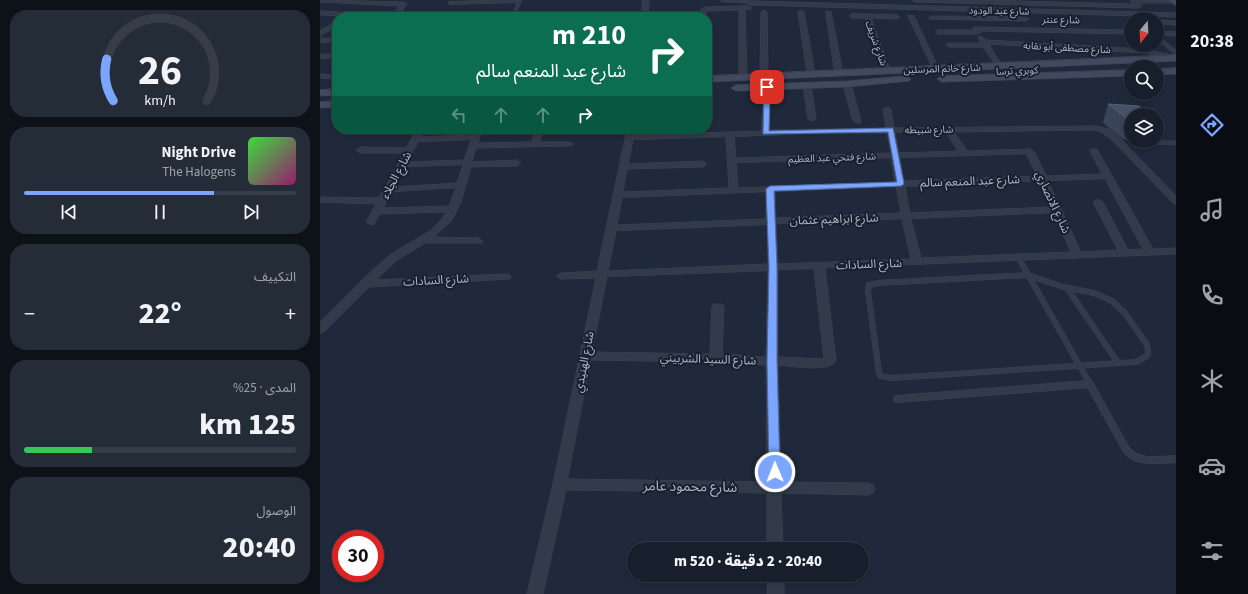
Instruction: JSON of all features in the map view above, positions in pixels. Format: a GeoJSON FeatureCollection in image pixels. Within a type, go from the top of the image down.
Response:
{"type":"FeatureCollection","features":[{"type":"Feature","properties":{"kind":"main road","name":"شارع خاتم المرسلين"},"geometry":{"type":"LineString","coordinates":[[712,79],[887,70],[1176,59]]}},
{"type":"Feature","properties":{"kind":"main road"},"geometry":{"type":"LineString","coordinates":[[1164,64],[1176,59]]}},
{"type":"Feature","properties":{"kind":"main road","name":"كوبري ترسا"},"geometry":{"type":"LineString","coordinates":[[858,72],[885,74],[930,73],[1176,59]]}},
{"type":"Feature","properties":{"kind":"main road","name":"كوبري ترسا"},"geometry":{"type":"LineString","coordinates":[[906,79],[1124,68]]}},
{"type":"Feature","properties":{"kind":"main road"},"geometry":{"type":"LineString","coordinates":[[1164,72],[1176,71]]}},
{"type":"Feature","properties":{"kind":"main road","name":"شارع خاتم المرسلين"},"geometry":{"type":"LineString","coordinates":[[729,88],[847,84],[906,79],[1124,73]]}},
{"type":"Feature","properties":{"kind":"main road"},"geometry":{"type":"LineString","coordinates":[[320,93],[332,92]]}},
{"type":"Feature","properties":{"kind":"main road"},"geometry":{"type":"LineString","coordinates":[[320,104],[332,104]]}},
{"type":"Feature","properties":{"kind":"street"},"geometry":{"type":"LineString","coordinates":[[320,0],[375,1],[404,4],[398,12]]}},
{"type":"Feature","properties":{"kind":"street"},"geometry":{"type":"LineString","coordinates":[[645,12],[646,0]]}},
{"type":"Feature","properties":{"kind":"street","name":"شارع عبد الودود"},"geometry":{"type":"LineString","coordinates":[[724,0],[962,10],[1176,15]]}},
{"type":"Feature","properties":{"kind":"street"},"geometry":{"type":"LineString","coordinates":[[915,0],[1139,6],[1132,1]]}},
{"type":"Feature","properties":{"kind":"street"},"geometry":{"type":"LineString","coordinates":[[1100,0],[1174,2]]}},
{"type":"Feature","properties":{"kind":"street"},"geometry":{"type":"LineString","coordinates":[[357,12],[375,1]]}},
{"type":"Feature","properties":{"kind":"street"},"geometry":{"type":"LineString","coordinates":[[703,12],[703,10],[706,9],[745,9],[749,8],[750,1]]}},
{"type":"Feature","properties":{"kind":"street"},"geometry":{"type":"LineString","coordinates":[[959,1],[962,10],[999,66]]}},
{"type":"Feature","properties":{"kind":"street"},"geometry":{"type":"LineString","coordinates":[[743,77],[745,9]]}},
{"type":"Feature","properties":{"kind":"street"},"geometry":{"type":"LineString","coordinates":[[764,12],[764,76]]}},
{"type":"Feature","properties":{"kind":"street"},"geometry":{"type":"LineString","coordinates":[[801,12],[811,74]]}},
{"type":"Feature","properties":{"kind":"street"},"geometry":{"type":"LineString","coordinates":[[828,12],[839,73]]}},
{"type":"Feature","properties":{"kind":"street"},"geometry":{"type":"LineString","coordinates":[[320,13],[332,14]]}},
{"type":"Feature","properties":{"kind":"street"},"geometry":{"type":"LineString","coordinates":[[852,16],[897,17]]}},
{"type":"Feature","properties":{"kind":"street","name":"شارع شريف"},"geometry":{"type":"LineString","coordinates":[[867,16],[887,70]]}},
{"type":"Feature","properties":{"kind":"street"},"geometry":{"type":"LineString","coordinates":[[911,16],[936,69]]}},
{"type":"Feature","properties":{"kind":"street","name":"شارع عنتر"},"geometry":{"type":"LineString","coordinates":[[932,18],[1030,19]]}},
{"type":"Feature","properties":{"kind":"street","name":"شارع عنتر"},"geometry":{"type":"LineString","coordinates":[[1061,19],[1085,20]]}},
{"type":"Feature","properties":{"kind":"street"},"geometry":{"type":"LineString","coordinates":[[1164,22],[1176,23]]}},
{"type":"Feature","properties":{"kind":"street"},"geometry":{"type":"LineString","coordinates":[[320,25],[332,25]]}},
{"type":"Feature","properties":{"kind":"street"},"geometry":{"type":"LineString","coordinates":[[320,34],[332,27]]}},
{"type":"Feature","properties":{"kind":"street"},"geometry":{"type":"LineString","coordinates":[[1058,30],[1075,47]]}},
{"type":"Feature","properties":{"kind":"street"},"geometry":{"type":"LineString","coordinates":[[938,32],[1058,30],[1124,32]]}},
{"type":"Feature","properties":{"kind":"street"},"geometry":{"type":"LineString","coordinates":[[1164,33],[1176,34]]}},
{"type":"Feature","properties":{"kind":"street"},"geometry":{"type":"LineString","coordinates":[[320,40],[332,41]]}},
{"type":"Feature","properties":{"kind":"street","name":"شارع مصطفى أبو نقابه"},"geometry":{"type":"LineString","coordinates":[[949,44],[1075,47],[1144,51],[1176,59]]}},
{"type":"Feature","properties":{"kind":"street"},"geometry":{"type":"LineString","coordinates":[[1164,45],[1176,59]]}},
{"type":"Feature","properties":{"kind":"street"},"geometry":{"type":"LineString","coordinates":[[320,56],[332,56]]}},
{"type":"Feature","properties":{"kind":"street"},"geometry":{"type":"LineString","coordinates":[[320,76],[332,77]]}},
{"type":"Feature","properties":{"kind":"street"},"geometry":{"type":"LineString","coordinates":[[847,84],[857,121]]}},
{"type":"Feature","properties":{"kind":"street"},"geometry":{"type":"LineString","coordinates":[[807,85],[812,119]]}},
{"type":"Feature","properties":{"kind":"street"},"geometry":{"type":"LineString","coordinates":[[765,133],[767,87]]}},
{"type":"Feature","properties":{"kind":"street"},"geometry":{"type":"LineString","coordinates":[[888,109],[906,216],[917,262]]}},
{"type":"Feature","properties":{"kind":"street","name":"شارع شبيطه"},"geometry":{"type":"LineString","coordinates":[[712,133],[730,134],[1091,127],[1103,130],[1116,140]]}},
{"type":"Feature","properties":{"kind":"street"},"geometry":{"type":"LineString","coordinates":[[948,129],[964,153]]}},
{"type":"Feature","properties":{"kind":"street","name":"شارع الجلاء"},"geometry":{"type":"LineString","coordinates":[[371,222],[418,134]]}},
{"type":"Feature","properties":{"kind":"street"},"geometry":{"type":"LineString","coordinates":[[535,145],[538,134]]}},
{"type":"Feature","properties":{"kind":"street","name":"شارع الهنيدي"},"geometry":{"type":"LineString","coordinates":[[535,594],[560,484],[630,134]]}},
{"type":"Feature","properties":{"kind":"street"},"geometry":{"type":"LineString","coordinates":[[730,134],[734,190]]}},
{"type":"Feature","properties":{"kind":"street"},"geometry":{"type":"LineString","coordinates":[[320,329],[394,258],[430,236],[443,225],[452,209],[461,185],[475,137]]}},
{"type":"Feature","properties":{"kind":"street"},"geometry":{"type":"LineString","coordinates":[[415,140],[475,137],[535,145],[570,144]]}},
{"type":"Feature","properties":{"kind":"street"},"geometry":{"type":"LineString","coordinates":[[1116,140],[1124,140]]}},
{"type":"Feature","properties":{"kind":"street"},"geometry":{"type":"LineString","coordinates":[[1116,140],[1174,197]]}},
{"type":"Feature","properties":{"kind":"street"},"geometry":{"type":"LineString","coordinates":[[1164,142],[1176,143]]}},
{"type":"Feature","properties":{"kind":"street"},"geometry":{"type":"LineString","coordinates":[[360,150],[409,151]]}},
{"type":"Feature","properties":{"kind":"street","name":"شارع فتحي عبد العظيم"},"geometry":{"type":"LineString","coordinates":[[732,161],[1027,151]]}},
{"type":"Feature","properties":{"kind":"street","name":"شارع الانصاري"},"geometry":{"type":"LineString","coordinates":[[1027,151],[1031,153],[1077,255]]}},
{"type":"Feature","properties":{"kind":"street"},"geometry":{"type":"LineString","coordinates":[[1094,151],[1150,252]]}},
{"type":"Feature","properties":{"kind":"street"},"geometry":{"type":"LineString","coordinates":[[402,165],[517,163]]}},
{"type":"Feature","properties":{"kind":"street"},"geometry":{"type":"LineString","coordinates":[[623,167],[704,164]]}},
{"type":"Feature","properties":{"kind":"street","name":"شارع عبد المنعم سالم"},"geometry":{"type":"LineString","coordinates":[[617,195],[1108,176]]}},
{"type":"Feature","properties":{"kind":"street"},"geometry":{"type":"LineString","coordinates":[[388,190],[461,185]]}},
{"type":"Feature","properties":{"kind":"street"},"geometry":{"type":"LineString","coordinates":[[770,189],[773,267],[772,361],[775,542]]}},
{"type":"Feature","properties":{"kind":"street"},"geometry":{"type":"LineString","coordinates":[[322,200],[383,201]]}},
{"type":"Feature","properties":{"kind":"street"},"geometry":{"type":"LineString","coordinates":[[1098,202],[1125,253]]}},
{"type":"Feature","properties":{"kind":"street"},"geometry":{"type":"LineString","coordinates":[[377,211],[452,209]]}},
{"type":"Feature","properties":{"kind":"street","name":"شارع ابراهيم عثمان"},"geometry":{"type":"LineString","coordinates":[[611,228],[1056,210]]}},
{"type":"Feature","properties":{"kind":"street"},"geometry":{"type":"LineString","coordinates":[[422,240],[478,241]]}},
{"type":"Feature","properties":{"kind":"street","name":"شارع السادات"},"geometry":{"type":"LineString","coordinates":[[561,276],[1176,251]]}},
{"type":"Feature","properties":{"kind":"street","name":"شارع السيد الشربيني"},"geometry":{"type":"LineString","coordinates":[[585,356],[716,358],[826,364],[830,361],[820,266]]}},
{"type":"Feature","properties":{"kind":"street","name":"شارع السادات"},"geometry":{"type":"LineString","coordinates":[[366,284],[506,277]]}},
{"type":"Feature","properties":{"kind":"street"},"geometry":{"type":"LineString","coordinates":[[716,358],[718,306]]}},
{"type":"Feature","properties":{"kind":"street","name":"شارع محمود عامر"},"geometry":{"type":"LineString","coordinates":[[560,484],[868,489]]}},
{"type":"Feature","properties":{"kind":"street"},"geometry":{"type":"LineString","coordinates":[[776,582],[776,594]]}},
{"type":"Feature","properties":{"kind":"lane"},"geometry":{"type":"LineString","coordinates":[[450,3],[519,0],[514,12]]}},
{"type":"Feature","properties":{"kind":"lane"},"geometry":{"type":"LineString","coordinates":[[1018,257],[1088,384],[1130,455],[1140,460],[1176,459]]}},
{"type":"Feature","properties":{"kind":"lane"},"geometry":{"type":"LineString","coordinates":[[1028,276],[1067,288],[1098,294],[1117,303],[1146,345],[1149,352],[1148,356],[1144,360],[1118,363],[891,378],[881,376],[879,373],[868,291],[869,285],[878,283],[1028,276]]}},
{"type":"Feature","properties":{"kind":"lane"},"geometry":{"type":"LineString","coordinates":[[1067,288],[1118,363]]}},
{"type":"Feature","properties":{"kind":"lane"},"geometry":{"type":"LineString","coordinates":[[897,399],[1088,384]]}},
{"type":"Feature","properties":{"kind":"building"},"geometry":{"type":"Polygon","coordinates":[[[1108,104],[1139,106],[1140,108],[1124,108],[1124,116],[1108,104]]]}},
{"type":"Feature","properties":{"kind":"route"},"geometry":{"type":"LineString","coordinates":[[767,87],[765,133],[891,130],[901,184],[770,189],[773,267],[772,361],[775,472]]}}]}
